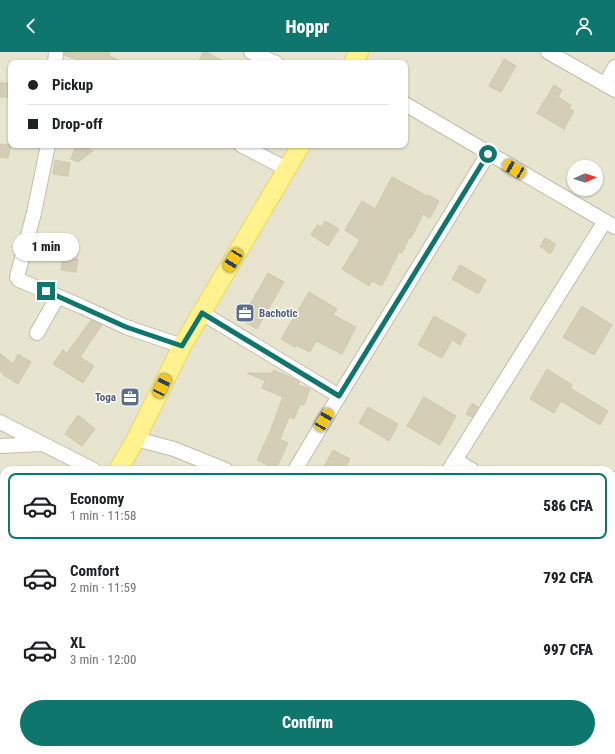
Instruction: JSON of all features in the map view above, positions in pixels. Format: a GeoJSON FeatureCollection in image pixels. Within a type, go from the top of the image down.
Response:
{"type":"FeatureCollection","features":[{"type":"Feature","properties":{"kind":"main road"},"geometry":{"type":"LineString","coordinates":[[120,466],[136,439],[182,346],[299,148]]}},
{"type":"Feature","properties":{"kind":"street"},"geometry":{"type":"LineString","coordinates":[[251,52],[269,60]]}},
{"type":"Feature","properties":{"kind":"street"},"geometry":{"type":"LineString","coordinates":[[548,52],[610,87],[615,67]]}},
{"type":"Feature","properties":{"kind":"street"},"geometry":{"type":"LineString","coordinates":[[408,106],[610,224],[452,465]]}},
{"type":"Feature","properties":{"kind":"street"},"geometry":{"type":"LineString","coordinates":[[47,148],[34,213],[17,277],[21,281],[126,327],[182,346]]}},
{"type":"Feature","properties":{"kind":"street"},"geometry":{"type":"LineString","coordinates":[[247,148],[287,169]]}},
{"type":"Feature","properties":{"kind":"street"},"geometry":{"type":"LineString","coordinates":[[297,466],[488,154]]}},
{"type":"Feature","properties":{"kind":"street"},"geometry":{"type":"LineString","coordinates":[[37,333],[58,296]]}},
{"type":"Feature","properties":{"kind":"street"},"geometry":{"type":"LineString","coordinates":[[202,313],[339,396]]}},
{"type":"Feature","properties":{"kind":"street"},"geometry":{"type":"LineString","coordinates":[[0,422],[86,466]]}},
{"type":"Feature","properties":{"kind":"street"},"geometry":{"type":"LineString","coordinates":[[136,439],[174,449],[216,466]]}},
{"type":"Feature","properties":{"kind":"street"},"geometry":{"type":"LineString","coordinates":[[0,446],[42,444]]}},
{"type":"Feature","properties":{"kind":"shaded area"},"geometry":{"type":"Polygon","coordinates":[[[0,52],[615,52],[615,466],[0,466],[0,52]]]}},
{"type":"Feature","properties":{"kind":"building"},"geometry":{"type":"Polygon","coordinates":[[[64,52],[110,52],[109,56],[119,60],[78,60],[64,55],[64,52]]]}},
{"type":"Feature","properties":{"kind":"building"},"geometry":{"type":"Polygon","coordinates":[[[203,52],[206,52],[221,60],[199,60],[203,52]]]}},
{"type":"Feature","properties":{"kind":"building"},"geometry":{"type":"Polygon","coordinates":[[[504,59],[516,66],[501,92],[489,86],[504,59]]]}},
{"type":"Feature","properties":{"kind":"building"},"geometry":{"type":"Polygon","coordinates":[[[0,83],[8,83],[8,97],[0,97],[0,83]]]}},
{"type":"Feature","properties":{"kind":"building"},"geometry":{"type":"Polygon","coordinates":[[[554,85],[562,90],[558,97],[571,105],[569,108],[574,111],[564,129],[537,113],[554,85]]]}},
{"type":"Feature","properties":{"kind":"building"},"geometry":{"type":"Polygon","coordinates":[[[0,144],[8,145],[8,148],[10,148],[8,158],[0,157],[0,144]]]}},
{"type":"Feature","properties":{"kind":"building"},"geometry":{"type":"Polygon","coordinates":[[[75,148],[85,148],[93,151],[78,162],[71,159],[75,148]]]}},
{"type":"Feature","properties":{"kind":"building"},"geometry":{"type":"Polygon","coordinates":[[[55,160],[70,163],[68,176],[53,174],[55,160]]]}},
{"type":"Feature","properties":{"kind":"building"},"geometry":{"type":"Polygon","coordinates":[[[392,177],[439,201],[430,218],[423,214],[402,253],[399,252],[382,286],[372,281],[369,286],[342,269],[360,240],[345,230],[362,201],[375,209],[392,177]]]}},
{"type":"Feature","properties":{"kind":"building"},"geometry":{"type":"Polygon","coordinates":[[[325,221],[339,229],[328,246],[311,235],[317,225],[321,227],[325,221]]]}},
{"type":"Feature","properties":{"kind":"building"},"geometry":{"type":"Polygon","coordinates":[[[545,238],[556,244],[550,254],[540,246],[545,238]]]}},
{"type":"Feature","properties":{"kind":"building"},"geometry":{"type":"Polygon","coordinates":[[[63,257],[78,259],[76,272],[61,270],[63,257]]]}},
{"type":"Feature","properties":{"kind":"building"},"geometry":{"type":"Polygon","coordinates":[[[460,265],[486,280],[478,294],[452,279],[460,265]]]}},
{"type":"Feature","properties":{"kind":"building"},"geometry":{"type":"Polygon","coordinates":[[[268,273],[284,282],[257,329],[241,320],[268,273]]]}},
{"type":"Feature","properties":{"kind":"building"},"geometry":{"type":"Polygon","coordinates":[[[309,292],[337,309],[333,315],[356,327],[342,354],[316,341],[310,352],[296,345],[295,347],[281,339],[309,292]]]}},
{"type":"Feature","properties":{"kind":"building"},"geometry":{"type":"Polygon","coordinates":[[[582,306],[612,325],[594,355],[563,337],[582,306]]]}},
{"type":"Feature","properties":{"kind":"building"},"geometry":{"type":"Polygon","coordinates":[[[434,316],[466,334],[460,345],[452,340],[442,358],[418,345],[434,316]]]}},
{"type":"Feature","properties":{"kind":"building"},"geometry":{"type":"Polygon","coordinates":[[[91,320],[102,325],[80,357],[94,366],[83,383],[53,364],[63,350],[67,353],[91,320]]]}},
{"type":"Feature","properties":{"kind":"building"},"geometry":{"type":"Polygon","coordinates":[[[0,353],[13,364],[18,354],[31,362],[18,384],[0,371],[0,353]]]}},
{"type":"Feature","properties":{"kind":"building"},"geometry":{"type":"Polygon","coordinates":[[[547,369],[572,385],[570,388],[608,411],[600,425],[561,401],[554,413],[530,399],[547,369]]]}},
{"type":"Feature","properties":{"kind":"building"},"geometry":{"type":"Polygon","coordinates":[[[274,370],[296,380],[299,382],[298,385],[310,389],[304,405],[300,404],[294,419],[289,417],[280,439],[288,443],[277,466],[270,466],[257,460],[283,397],[262,388],[265,381],[247,373],[271,373],[274,370]]]}},
{"type":"Feature","properties":{"kind":"building"},"geometry":{"type":"Polygon","coordinates":[[[424,397],[456,416],[440,445],[407,426],[424,397]]]}},
{"type":"Feature","properties":{"kind":"building"},"geometry":{"type":"Polygon","coordinates":[[[472,403],[478,407],[472,417],[466,414],[472,403]]]}},
{"type":"Feature","properties":{"kind":"building"},"geometry":{"type":"Polygon","coordinates":[[[368,407],[398,424],[389,441],[359,423],[368,407]]]}},
{"type":"Feature","properties":{"kind":"building"},"geometry":{"type":"Polygon","coordinates":[[[78,415],[95,429],[82,446],[65,434],[78,415]]]}},
{"type":"Feature","properties":{"kind":"building"},"geometry":{"type":"Polygon","coordinates":[[[333,450],[350,459],[346,466],[324,466],[333,450]]]}},
{"type":"Feature","properties":{"kind":"place","name":"Bachotic"},"geometry":{"type":"Point","coordinates":[245,313]}},
{"type":"Feature","properties":{"kind":"place","name":"Toga"},"geometry":{"type":"Point","coordinates":[130,397]}},
{"type":"Feature","properties":{"kind":"route"},"geometry":{"type":"LineString","coordinates":[[46,291],[126,327],[182,346],[202,313],[339,396],[488,154]]}}]}
